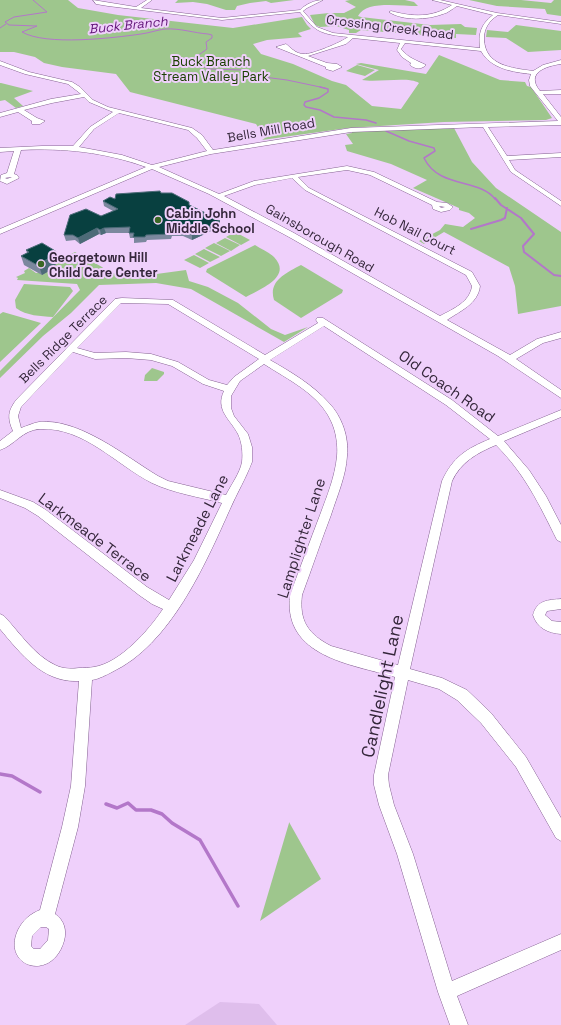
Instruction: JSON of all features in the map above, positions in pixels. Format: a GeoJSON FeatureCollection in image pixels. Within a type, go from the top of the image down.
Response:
{"type":"FeatureCollection","features":[{"type":"Feature","properties":{"kind":"street"},"geometry":{"type":"LineString","coordinates":[[95,0],[102,4],[136,9],[226,19],[278,12],[301,11]]}},
{"type":"Feature","properties":{"kind":"street"},"geometry":{"type":"LineString","coordinates":[[136,9],[150,0]]}},
{"type":"Feature","properties":{"kind":"street","name":"Crossing Creek Road"},"geometry":{"type":"LineString","coordinates":[[321,0],[305,6],[301,11],[317,29],[332,34],[402,42],[450,45],[483,50]]}},
{"type":"Feature","properties":{"kind":"street"},"geometry":{"type":"LineString","coordinates":[[434,0],[497,14],[561,23]]}},
{"type":"Feature","properties":{"kind":"street"},"geometry":{"type":"LineString","coordinates":[[385,11],[414,16],[430,16],[440,14],[456,6]]}},
{"type":"Feature","properties":{"kind":"street"},"geometry":{"type":"LineString","coordinates":[[497,14],[489,19],[484,27],[481,36],[483,50],[489,58],[497,64],[534,73]]}},
{"type":"Feature","properties":{"kind":"street"},"geometry":{"type":"LineString","coordinates":[[304,56],[344,43],[352,36]]}},
{"type":"Feature","properties":{"kind":"street"},"geometry":{"type":"LineString","coordinates":[[402,42],[400,51],[404,56],[415,63]]}},
{"type":"Feature","properties":{"kind":"street"},"geometry":{"type":"LineString","coordinates":[[286,48],[329,66]]}},
{"type":"Feature","properties":{"kind":"street"},"geometry":{"type":"LineString","coordinates":[[561,62],[544,66],[534,73],[532,84],[561,122]]}},
{"type":"Feature","properties":{"kind":"street"},"geometry":{"type":"LineString","coordinates":[[0,64],[27,73],[70,83],[96,104],[190,129],[199,135],[211,152]]}},
{"type":"Feature","properties":{"kind":"street"},"geometry":{"type":"LineString","coordinates":[[539,93],[561,92]]}},
{"type":"Feature","properties":{"kind":"street"},"geometry":{"type":"LineString","coordinates":[[0,115],[50,101],[85,95]]}},
{"type":"Feature","properties":{"kind":"street"},"geometry":{"type":"LineString","coordinates":[[18,110],[35,120]]}},
{"type":"Feature","properties":{"kind":"street"},"geometry":{"type":"LineString","coordinates":[[75,148],[92,128],[118,111]]}},
{"type":"Feature","properties":{"kind":"street","name":"Bells Mill Road"},"geometry":{"type":"LineString","coordinates":[[0,232],[122,177],[152,166],[211,152],[350,130],[561,122]]}},
{"type":"Feature","properties":{"kind":"street"},"geometry":{"type":"LineString","coordinates":[[484,125],[513,171],[561,204]]}},
{"type":"Feature","properties":{"kind":"street","name":"Gainsborough Road"},"geometry":{"type":"LineString","coordinates":[[0,150],[55,147],[75,148],[107,154],[152,166],[219,196],[270,222],[509,360],[561,395]]}},
{"type":"Feature","properties":{"kind":"street"},"geometry":{"type":"LineString","coordinates":[[10,175],[18,149]]}},
{"type":"Feature","properties":{"kind":"street"},"geometry":{"type":"LineString","coordinates":[[504,158],[561,155]]}},
{"type":"Feature","properties":{"kind":"street"},"geometry":{"type":"LineString","coordinates":[[219,196],[243,186],[339,168],[372,173],[436,204]]}},
{"type":"Feature","properties":{"kind":"street","name":"Hob Nail Court"},"geometry":{"type":"LineString","coordinates":[[293,176],[307,189],[469,274],[476,286],[474,295],[469,301],[440,320]]}},
{"type":"Feature","properties":{"kind":"street","name":"Bells Ridge Terrace"},"geometry":{"type":"LineString","coordinates":[[18,431],[13,422],[15,407],[118,301],[165,301],[173,303],[264,359]]}},
{"type":"Feature","properties":{"kind":"street","name":"Old Coach Road"},"geometry":{"type":"LineString","coordinates":[[264,359],[322,322],[446,400],[477,422],[519,463],[548,508],[561,537]]}},
{"type":"Feature","properties":{"kind":"street"},"geometry":{"type":"LineString","coordinates":[[509,360],[532,343],[548,337],[561,335]]}},
{"type":"Feature","properties":{"kind":"street"},"geometry":{"type":"LineString","coordinates":[[71,348],[95,356],[126,355],[151,357],[175,364],[206,382],[229,389],[237,379],[264,359]]}},
{"type":"Feature","properties":{"kind":"street","name":"Lamplighter Lane"},"geometry":{"type":"LineString","coordinates":[[264,359],[309,388],[323,400],[337,422],[342,442],[343,459],[338,478],[296,595],[294,604],[297,622],[306,636],[319,647],[334,653],[442,684],[462,695],[486,718],[527,771],[561,833]]}},
{"type":"Feature","properties":{"kind":"street","name":"Larkmeade Lane"},"geometry":{"type":"LineString","coordinates":[[0,620],[37,659],[49,669],[65,674],[86,676],[112,668],[130,656],[154,630],[188,582],[201,559],[243,471],[248,455],[244,434],[230,417],[226,408],[226,396],[229,389]]}},
{"type":"Feature","properties":{"kind":"street","name":"Candlelight Lane"},"geometry":{"type":"LineString","coordinates":[[459,1025],[447,992],[405,852],[384,797],[381,786],[381,776],[403,672],[447,481],[461,459],[474,450],[561,413]]}},
{"type":"Feature","properties":{"kind":"street"},"geometry":{"type":"LineString","coordinates":[[0,446],[18,431],[42,425],[72,430],[94,440],[154,479],[165,484],[229,500]]}},
{"type":"Feature","properties":{"kind":"street","name":"Larkmeade Terrace"},"geometry":{"type":"LineString","coordinates":[[0,494],[29,505],[42,513],[143,591],[156,600],[172,606]]}},
{"type":"Feature","properties":{"kind":"street"},"geometry":{"type":"LineString","coordinates":[[561,604],[544,606],[539,613],[539,617],[547,626],[552,628],[561,628]]}},
{"type":"Feature","properties":{"kind":"street"},"geometry":{"type":"LineString","coordinates":[[46,918],[70,827],[78,786],[86,676]]}},
{"type":"Feature","properties":{"kind":"street"},"geometry":{"type":"LineString","coordinates":[[447,992],[561,942]]}},
{"type":"Feature","properties":{"kind":"shaded area"},"geometry":{"type":"Polygon","coordinates":[[[220,1002],[259,1004],[277,1025],[185,1025],[220,1002]]]}},
{"type":"Feature","properties":{"kind":"green space","name":"Buck Branch Stream Valley Park"},"geometry":{"type":"Polygon","coordinates":[[[0,0],[68,0],[78,8],[118,15],[233,28],[302,17],[311,29],[298,33],[302,37],[267,40],[253,44],[261,54],[293,64],[332,81],[346,85],[372,106],[401,109],[419,83],[408,80],[362,80],[379,70],[356,64],[361,63],[426,74],[439,55],[500,80],[525,82],[527,86],[531,87],[552,118],[546,120],[444,122],[348,128],[262,140],[265,138],[256,124],[130,92],[116,74],[62,67],[44,63],[35,57],[14,52],[0,52],[0,0]]]}},
{"type":"Feature","properties":{"kind":"green space"},"geometry":{"type":"Polygon","coordinates":[[[178,0],[294,0],[271,3],[266,1],[250,3],[237,6],[235,10],[226,10],[207,4],[193,2],[175,3],[178,0]]]}},
{"type":"Feature","properties":{"kind":"green space"},"geometry":{"type":"Polygon","coordinates":[[[405,0],[414,2],[418,6],[375,6],[362,11],[358,16],[430,25],[461,24],[465,27],[477,28],[476,35],[456,34],[456,38],[361,30],[356,33],[349,33],[349,30],[336,26],[320,27],[315,25],[310,15],[344,13],[356,7],[345,1],[405,0]]]}},
{"type":"Feature","properties":{"kind":"green space"},"geometry":{"type":"Polygon","coordinates":[[[469,0],[521,0],[551,3],[554,0],[561,0],[561,16],[547,14],[545,9],[497,6],[469,0]]]}},
{"type":"Feature","properties":{"kind":"green space"},"geometry":{"type":"Polygon","coordinates":[[[516,25],[561,31],[561,50],[528,52],[506,38],[486,37],[487,30],[508,32],[516,25]]]}},
{"type":"Feature","properties":{"kind":"green space"},"geometry":{"type":"Polygon","coordinates":[[[357,65],[375,70],[365,76],[346,71],[357,65]]]}},
{"type":"Feature","properties":{"kind":"green space"},"geometry":{"type":"Polygon","coordinates":[[[0,83],[33,91],[14,98],[23,106],[16,108],[5,100],[0,101],[0,83]]]}},
{"type":"Feature","properties":{"kind":"green space"},"geometry":{"type":"Polygon","coordinates":[[[437,126],[440,129],[454,128],[472,162],[496,188],[561,232],[561,306],[518,314],[515,286],[509,267],[444,232],[424,244],[419,241],[440,230],[445,224],[463,227],[475,218],[469,213],[459,210],[459,208],[413,188],[427,180],[391,164],[347,151],[345,145],[353,144],[346,134],[352,133],[351,130],[437,126]]]}},
{"type":"Feature","properties":{"kind":"green space"},"geometry":{"type":"Polygon","coordinates":[[[235,232],[250,240],[241,245],[226,237],[235,232]]]}},
{"type":"Feature","properties":{"kind":"green space"},"geometry":{"type":"Polygon","coordinates":[[[225,238],[240,245],[231,251],[216,243],[225,238]]]}},
{"type":"Feature","properties":{"kind":"green space"},"geometry":{"type":"Polygon","coordinates":[[[214,243],[230,251],[221,256],[205,248],[214,243]]]}},
{"type":"Feature","properties":{"kind":"green space"},"geometry":{"type":"Polygon","coordinates":[[[255,245],[274,257],[279,264],[280,271],[272,282],[259,290],[246,297],[206,272],[207,269],[255,245]]]}},
{"type":"Feature","properties":{"kind":"green space"},"geometry":{"type":"Polygon","coordinates":[[[204,249],[220,257],[210,262],[195,254],[204,249]]]}},
{"type":"Feature","properties":{"kind":"green space"},"geometry":{"type":"Polygon","coordinates":[[[75,252],[102,267],[109,273],[149,275],[186,270],[189,281],[208,287],[238,303],[271,329],[285,335],[308,327],[284,342],[191,289],[156,283],[99,285],[71,313],[43,336],[0,378],[0,371],[80,290],[77,284],[17,280],[18,278],[16,277],[25,273],[24,271],[29,268],[36,273],[49,271],[50,270],[47,268],[64,259],[70,263],[73,263],[65,257],[75,252]]]}},
{"type":"Feature","properties":{"kind":"green space"},"geometry":{"type":"Polygon","coordinates":[[[194,255],[209,263],[200,268],[184,260],[194,255]]]}},
{"type":"Feature","properties":{"kind":"green space"},"geometry":{"type":"Polygon","coordinates":[[[301,265],[343,290],[342,293],[301,318],[274,300],[273,293],[276,283],[280,278],[301,265]]]}},
{"type":"Feature","properties":{"kind":"green space"},"geometry":{"type":"Polygon","coordinates":[[[24,284],[70,287],[73,291],[53,317],[38,316],[25,313],[16,308],[15,300],[24,284]]]}},
{"type":"Feature","properties":{"kind":"green space"},"geometry":{"type":"Polygon","coordinates":[[[3,312],[41,323],[0,362],[0,314],[3,312]]]}},
{"type":"Feature","properties":{"kind":"green space"},"geometry":{"type":"Polygon","coordinates":[[[152,368],[164,372],[164,374],[157,381],[144,381],[145,375],[152,368]]]}},
{"type":"Feature","properties":{"kind":"green space"},"geometry":{"type":"Polygon","coordinates":[[[289,823],[321,879],[260,921],[289,823]]]}},
{"type":"Feature","properties":{"kind":"building","name":"Cabin John Middle School"},"geometry":{"type":"Polygon","coordinates":[[[160,191],[161,193],[172,193],[189,202],[189,205],[220,221],[192,235],[182,230],[171,230],[171,234],[133,237],[134,233],[129,233],[130,227],[104,228],[100,230],[97,228],[78,238],[73,235],[64,235],[70,215],[86,209],[101,216],[118,209],[103,201],[110,197],[115,199],[116,194],[160,191]]]}},
{"type":"Feature","properties":{"kind":"building"},"geometry":{"type":"Polygon","coordinates":[[[42,243],[57,252],[44,261],[46,262],[39,266],[21,256],[29,252],[26,250],[42,243]]]}},
{"type":"Feature","properties":{"kind":"waterway","name":"Buck Branch"},"geometry":{"type":"LineString","coordinates":[[33,0],[47,12],[14,17],[5,22],[9,25],[37,26],[22,32],[47,39],[63,40],[80,40],[144,34],[165,29],[176,29],[208,34],[212,35],[212,38],[206,42],[207,49],[193,59],[195,64],[210,69],[242,70],[256,76],[287,80],[325,88]]}},
{"type":"Feature","properties":{"kind":"waterway"},"geometry":{"type":"LineString","coordinates":[[0,28],[6,24]]}},
{"type":"Feature","properties":{"kind":"waterway","name":"Buck Branch"},"geometry":{"type":"LineString","coordinates":[[320,87],[328,89],[328,92],[319,98],[305,102],[304,105],[306,107],[320,110],[334,117],[366,120],[376,123]]}},
{"type":"Feature","properties":{"kind":"waterway","name":"Buck Branch"},"geometry":{"type":"LineString","coordinates":[[386,131],[409,141],[434,148],[435,151],[424,158],[431,168],[439,175],[479,188],[488,192],[495,199]]}},
{"type":"Feature","properties":{"kind":"waterway","name":"Buck Branch"},"geometry":{"type":"LineString","coordinates":[[495,198],[507,209]]}},
{"type":"Feature","properties":{"kind":"waterway"},"geometry":{"type":"LineString","coordinates":[[471,229],[505,218],[507,209]]}},
{"type":"Feature","properties":{"kind":"waterway","name":"Buck Branch"},"geometry":{"type":"LineString","coordinates":[[507,209],[521,218],[534,234],[523,246],[524,252],[554,275],[561,276]]}},
{"type":"Feature","properties":{"kind":"waterway"},"geometry":{"type":"LineString","coordinates":[[0,774],[12,776],[40,792]]}},
{"type":"Feature","properties":{"kind":"waterway"},"geometry":{"type":"LineString","coordinates":[[106,804],[117,808],[128,803],[136,810],[151,810],[162,814],[172,823],[200,840],[238,906]]}},
{"type":"Feature","properties":{"kind":"place","name":"Cabin John Middle School"},"geometry":{"type":"Point","coordinates":[158,220]}},
{"type":"Feature","properties":{"kind":"place","name":"Georgetown Hill Child Care Center"},"geometry":{"type":"Point","coordinates":[41,264]}}]}
